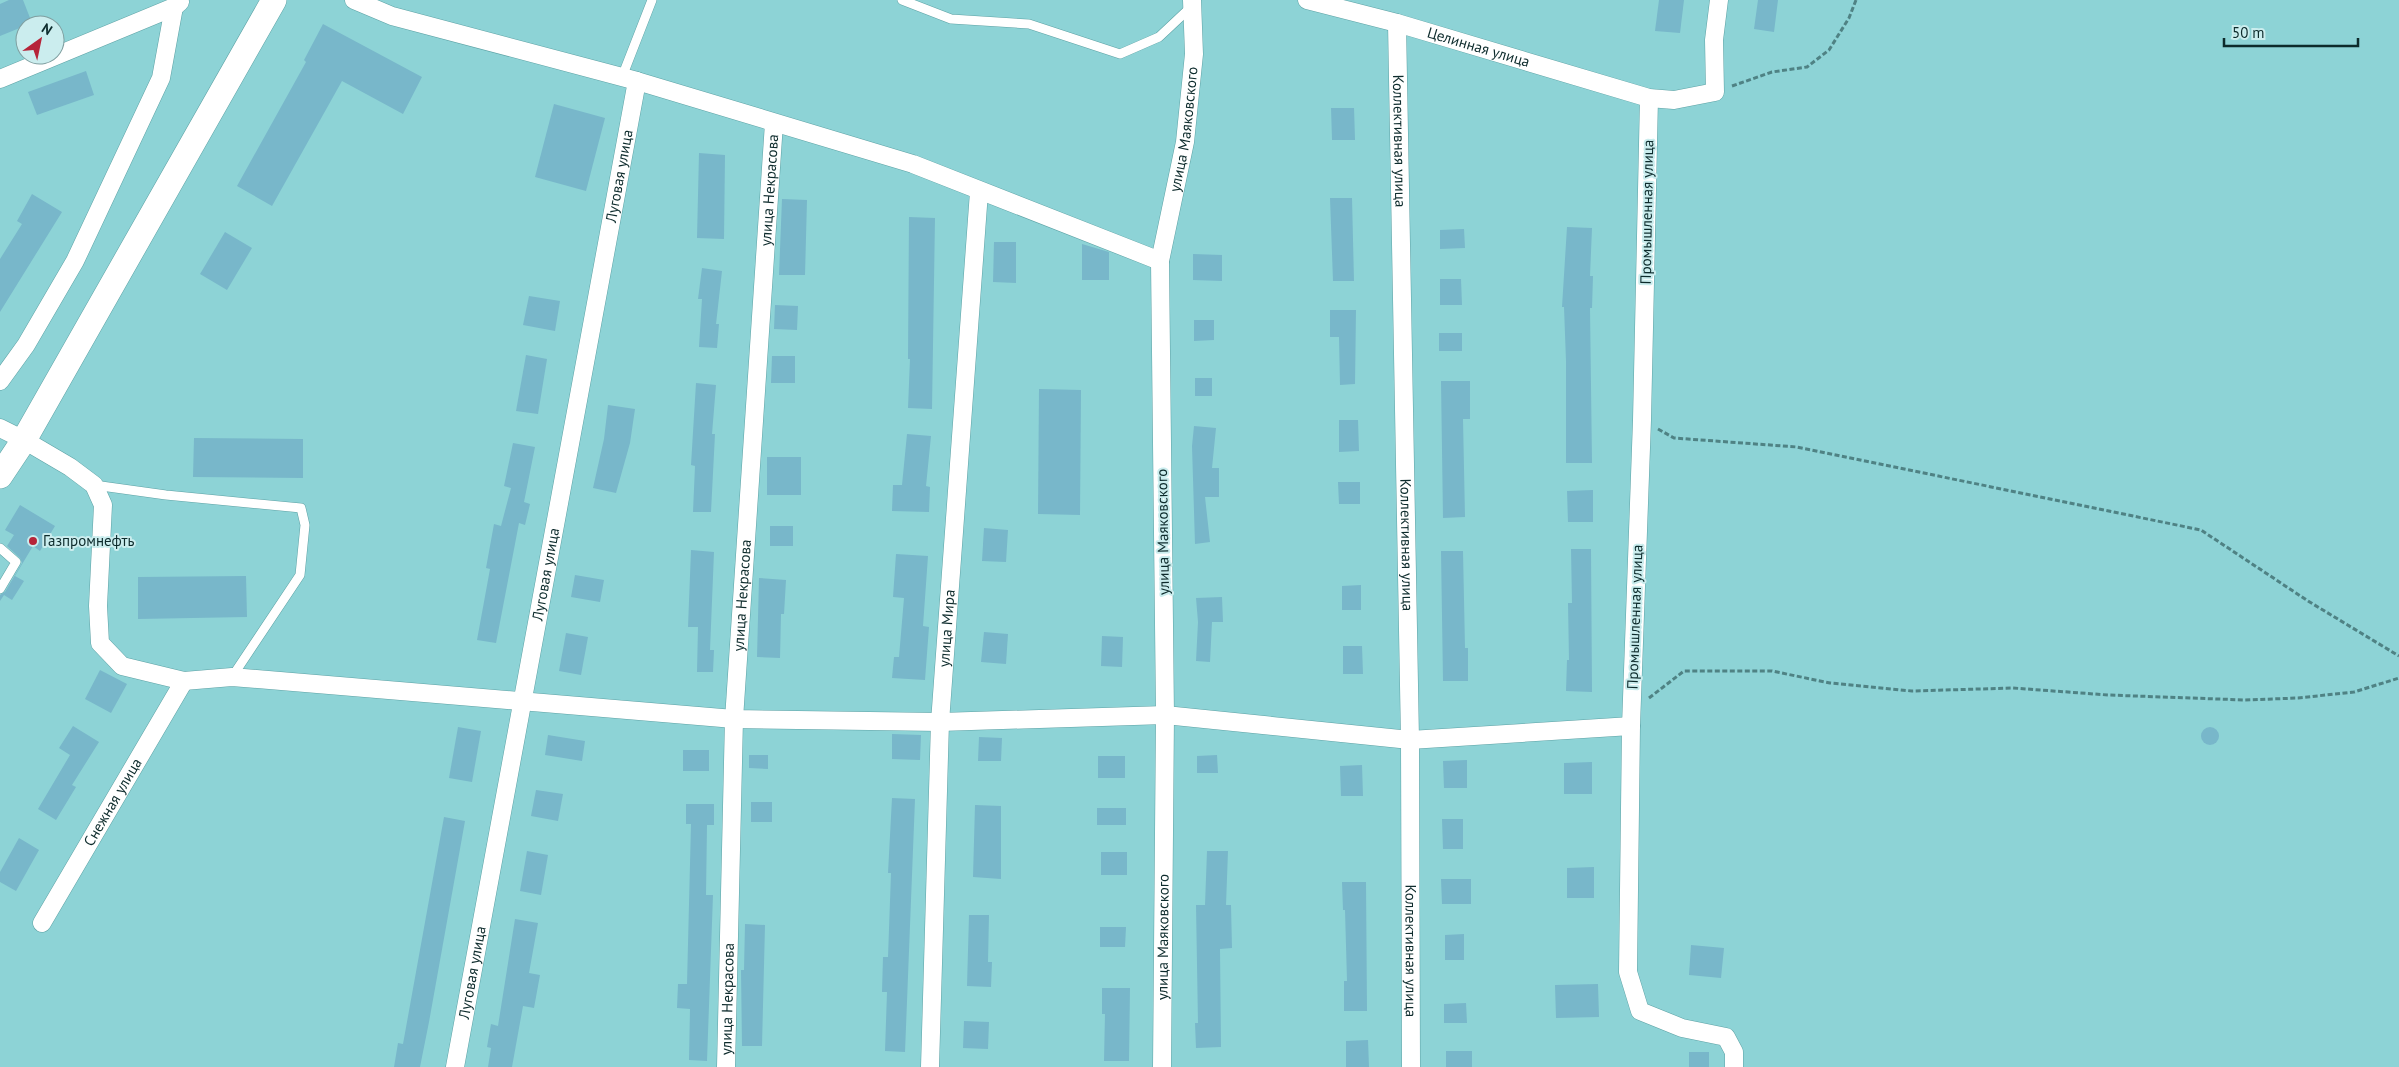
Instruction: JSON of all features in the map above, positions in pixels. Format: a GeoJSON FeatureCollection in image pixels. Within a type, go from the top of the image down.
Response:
{"type":"FeatureCollection","features":[{"type":"Feature","properties":{"kind":"main road"},"geometry":{"type":"LineString","coordinates":[[0,476],[24,440],[274,0]]}},
{"type":"Feature","properties":{"kind":"street"},"geometry":{"type":"LineString","coordinates":[[354,0],[392,16],[630,79],[913,164],[979,192],[1160,261]]}},
{"type":"Feature","properties":{"kind":"street","name":"Целинная улица"},"geometry":{"type":"LineString","coordinates":[[1307,0],[1397,23],[1649,98],[1674,100],[1715,92]]}},
{"type":"Feature","properties":{"kind":"street"},"geometry":{"type":"LineString","coordinates":[[1715,92],[1714,40],[1719,0]]}},
{"type":"Feature","properties":{"kind":"street"},"geometry":{"type":"LineString","coordinates":[[0,79],[178,4]]}},
{"type":"Feature","properties":{"kind":"street"},"geometry":{"type":"LineString","coordinates":[[0,381],[26,345],[75,261],[161,78],[178,4]]}},
{"type":"Feature","properties":{"kind":"street","name":"улица Маяковского"},"geometry":{"type":"LineString","coordinates":[[1162,1067],[1165,714],[1160,261],[1186,142],[1194,54],[1191,4]]}},
{"type":"Feature","properties":{"kind":"street","name":"Коллективная улица"},"geometry":{"type":"LineString","coordinates":[[1397,23],[1410,740],[1411,1067]]}},
{"type":"Feature","properties":{"kind":"street","name":"Луговая улица"},"geometry":{"type":"LineString","coordinates":[[455,1067],[524,701],[630,79]]}},
{"type":"Feature","properties":{"kind":"street","name":"Промышленная улица"},"geometry":{"type":"LineString","coordinates":[[1649,98],[1642,420],[1631,726],[1628,972],[1640,1011],[1682,1028],[1726,1037],[1734,1052],[1734,1067]]}},
{"type":"Feature","properties":{"kind":"street","name":"улица Некрасова"},"geometry":{"type":"LineString","coordinates":[[726,1067],[734,719],[774,123]]}},
{"type":"Feature","properties":{"kind":"street","name":"улица Мира"},"geometry":{"type":"LineString","coordinates":[[930,1067],[940,722],[979,192]]}},
{"type":"Feature","properties":{"kind":"street"},"geometry":{"type":"LineString","coordinates":[[0,428],[70,467],[94,484],[103,505],[98,606],[100,643],[122,666],[184,681],[232,677],[734,719],[940,722],[1165,714],[1410,740],[1631,726]]}},
{"type":"Feature","properties":{"kind":"street","name":"Снежная улица"},"geometry":{"type":"LineString","coordinates":[[42,923],[184,681]]}},
{"type":"Feature","properties":{"kind":"lane"},"geometry":{"type":"LineString","coordinates":[[630,79],[652,0]]}},
{"type":"Feature","properties":{"kind":"lane"},"geometry":{"type":"LineString","coordinates":[[902,0],[951,19],[1029,24],[1120,54],[1159,37],[1191,4]]}},
{"type":"Feature","properties":{"kind":"lane"},"geometry":{"type":"LineString","coordinates":[[94,484],[166,495],[300,508],[305,525],[300,574],[232,677]]}},
{"type":"Feature","properties":{"kind":"lane"},"geometry":{"type":"LineString","coordinates":[[0,589],[16,562],[2,553]]}},
{"type":"Feature","properties":{"kind":"path"},"geometry":{"type":"LineString","coordinates":[[1715,92],[1772,72],[1807,67],[1829,50],[1850,18],[1856,0]]}},
{"type":"Feature","properties":{"kind":"path"},"geometry":{"type":"LineString","coordinates":[[1642,420],[1674,438],[1797,447],[2201,530],[2308,601],[2399,656]]}},
{"type":"Feature","properties":{"kind":"path"},"geometry":{"type":"LineString","coordinates":[[1632,703],[1652,698],[1684,671],[1772,671],[1830,683],[1912,691],[2013,688],[2108,695],[2244,700],[2298,698],[2354,692],[2399,678]]}},
{"type":"Feature","properties":{"kind":"building"},"geometry":{"type":"Polygon","coordinates":[[[9,0],[23,0],[29,15],[15,15],[15,30],[0,36],[0,4],[9,0]]]}},
{"type":"Feature","properties":{"kind":"building"},"geometry":{"type":"Polygon","coordinates":[[[1659,0],[1684,0],[1680,33],[1655,31],[1659,0]]]}},
{"type":"Feature","properties":{"kind":"building"},"geometry":{"type":"Polygon","coordinates":[[[1758,0],[1778,0],[1774,32],[1754,29],[1758,0]]]}},
{"type":"Feature","properties":{"kind":"building"},"geometry":{"type":"Polygon","coordinates":[[[323,24],[422,77],[403,114],[342,81],[272,206],[237,186],[306,62],[304,60],[323,24]]]}},
{"type":"Feature","properties":{"kind":"building"},"geometry":{"type":"Polygon","coordinates":[[[86,71],[94,95],[37,115],[28,92],[86,71]]]}},
{"type":"Feature","properties":{"kind":"building"},"geometry":{"type":"Polygon","coordinates":[[[554,104],[605,118],[586,191],[535,177],[554,104]]]}},
{"type":"Feature","properties":{"kind":"building"},"geometry":{"type":"Polygon","coordinates":[[[1331,108],[1354,108],[1355,140],[1332,140],[1331,108]]]}},
{"type":"Feature","properties":{"kind":"building"},"geometry":{"type":"Polygon","coordinates":[[[699,153],[725,155],[724,239],[697,238],[699,153]]]}},
{"type":"Feature","properties":{"kind":"building"},"geometry":{"type":"Polygon","coordinates":[[[32,194],[62,212],[0,312],[0,259],[22,224],[17,221],[32,194]]]}},
{"type":"Feature","properties":{"kind":"building"},"geometry":{"type":"Polygon","coordinates":[[[1330,198],[1352,198],[1354,281],[1333,281],[1330,198]]]}},
{"type":"Feature","properties":{"kind":"building"},"geometry":{"type":"Polygon","coordinates":[[[782,199],[807,200],[805,275],[779,275],[782,199]]]}},
{"type":"Feature","properties":{"kind":"building"},"geometry":{"type":"Polygon","coordinates":[[[909,217],[935,218],[932,409],[908,408],[910,359],[908,359],[909,217]]]}},
{"type":"Feature","properties":{"kind":"building"},"geometry":{"type":"Polygon","coordinates":[[[1567,227],[1592,228],[1590,276],[1593,276],[1592,308],[1590,308],[1592,463],[1566,463],[1566,361],[1564,307],[1562,307],[1567,227]]]}},
{"type":"Feature","properties":{"kind":"building"},"geometry":{"type":"Polygon","coordinates":[[[1464,229],[1465,248],[1440,249],[1440,230],[1464,229]]]}},
{"type":"Feature","properties":{"kind":"building"},"geometry":{"type":"Polygon","coordinates":[[[225,232],[252,248],[227,290],[200,274],[225,232]]]}},
{"type":"Feature","properties":{"kind":"building"},"geometry":{"type":"Polygon","coordinates":[[[994,242],[1016,242],[1016,283],[993,282],[994,242]]]}},
{"type":"Feature","properties":{"kind":"building"},"geometry":{"type":"Polygon","coordinates":[[[1082,244],[1109,252],[1109,280],[1082,280],[1082,244]]]}},
{"type":"Feature","properties":{"kind":"building"},"geometry":{"type":"Polygon","coordinates":[[[1193,254],[1222,255],[1222,281],[1193,280],[1193,254]]]}},
{"type":"Feature","properties":{"kind":"building"},"geometry":{"type":"Polygon","coordinates":[[[702,268],[722,271],[716,324],[719,324],[717,348],[699,347],[702,299],[698,299],[702,268]]]}},
{"type":"Feature","properties":{"kind":"building"},"geometry":{"type":"Polygon","coordinates":[[[1440,279],[1461,279],[1462,305],[1440,305],[1440,279]]]}},
{"type":"Feature","properties":{"kind":"building"},"geometry":{"type":"Polygon","coordinates":[[[529,296],[560,301],[555,331],[523,325],[529,296]]]}},
{"type":"Feature","properties":{"kind":"building"},"geometry":{"type":"Polygon","coordinates":[[[775,305],[798,306],[797,330],[774,329],[775,305]]]}},
{"type":"Feature","properties":{"kind":"building"},"geometry":{"type":"Polygon","coordinates":[[[1330,310],[1356,310],[1355,384],[1340,385],[1339,337],[1330,337],[1330,310]]]}},
{"type":"Feature","properties":{"kind":"building"},"geometry":{"type":"Polygon","coordinates":[[[1194,320],[1214,320],[1214,340],[1194,341],[1194,320]]]}},
{"type":"Feature","properties":{"kind":"building"},"geometry":{"type":"Polygon","coordinates":[[[1439,333],[1462,333],[1462,351],[1439,351],[1439,333]]]}},
{"type":"Feature","properties":{"kind":"building"},"geometry":{"type":"Polygon","coordinates":[[[526,355],[547,359],[538,414],[516,411],[526,355]]]}},
{"type":"Feature","properties":{"kind":"building"},"geometry":{"type":"Polygon","coordinates":[[[772,356],[795,356],[795,383],[771,383],[772,356]]]}},
{"type":"Feature","properties":{"kind":"building"},"geometry":{"type":"Polygon","coordinates":[[[1195,378],[1212,378],[1212,396],[1195,396],[1195,378]]]}},
{"type":"Feature","properties":{"kind":"building"},"geometry":{"type":"Polygon","coordinates":[[[1441,381],[1470,381],[1470,419],[1463,419],[1465,517],[1443,518],[1441,381]]]}},
{"type":"Feature","properties":{"kind":"building"},"geometry":{"type":"Polygon","coordinates":[[[696,383],[716,385],[712,434],[715,434],[711,512],[693,512],[695,466],[691,465],[696,383]]]}},
{"type":"Feature","properties":{"kind":"building"},"geometry":{"type":"Polygon","coordinates":[[[1039,389],[1081,390],[1080,515],[1038,514],[1039,389]]]}},
{"type":"Feature","properties":{"kind":"building"},"geometry":{"type":"Polygon","coordinates":[[[608,405],[635,409],[630,443],[616,493],[593,488],[604,439],[608,405]]]}},
{"type":"Feature","properties":{"kind":"building"},"geometry":{"type":"Polygon","coordinates":[[[1339,420],[1358,420],[1359,451],[1339,452],[1339,420]]]}},
{"type":"Feature","properties":{"kind":"building"},"geometry":{"type":"Polygon","coordinates":[[[1194,426],[1216,428],[1212,468],[1219,468],[1219,497],[1205,497],[1210,542],[1195,544],[1192,446],[1194,426]]]}},
{"type":"Feature","properties":{"kind":"building"},"geometry":{"type":"Polygon","coordinates":[[[907,434],[931,436],[926,486],[930,487],[929,512],[892,511],[893,485],[902,485],[907,434]]]}},
{"type":"Feature","properties":{"kind":"building"},"geometry":{"type":"Polygon","coordinates":[[[194,438],[303,439],[303,478],[193,477],[194,438]]]}},
{"type":"Feature","properties":{"kind":"building"},"geometry":{"type":"Polygon","coordinates":[[[513,443],[535,447],[524,502],[530,504],[525,525],[519,523],[496,643],[477,640],[490,569],[486,568],[494,524],[501,526],[511,488],[504,486],[513,443]]]}},
{"type":"Feature","properties":{"kind":"building"},"geometry":{"type":"Polygon","coordinates":[[[767,457],[801,457],[801,495],[767,495],[767,457]]]}},
{"type":"Feature","properties":{"kind":"building"},"geometry":{"type":"Polygon","coordinates":[[[1338,482],[1360,482],[1360,504],[1339,504],[1338,482]]]}},
{"type":"Feature","properties":{"kind":"building"},"geometry":{"type":"Polygon","coordinates":[[[1593,490],[1593,522],[1568,522],[1567,491],[1593,490]]]}},
{"type":"Feature","properties":{"kind":"building"},"geometry":{"type":"Polygon","coordinates":[[[20,505],[55,526],[40,551],[33,546],[15,576],[24,581],[12,600],[4,595],[0,601],[0,595],[5,592],[22,563],[20,558],[7,546],[14,535],[5,530],[20,505]]]}},
{"type":"Feature","properties":{"kind":"building"},"geometry":{"type":"Polygon","coordinates":[[[770,526],[793,526],[793,546],[770,546],[770,526]]]}},
{"type":"Feature","properties":{"kind":"building"},"geometry":{"type":"Polygon","coordinates":[[[984,528],[1008,530],[1006,562],[982,561],[984,528]]]}},
{"type":"Feature","properties":{"kind":"building"},"geometry":{"type":"Polygon","coordinates":[[[1571,549],[1591,549],[1592,692],[1566,691],[1567,660],[1569,660],[1568,603],[1572,603],[1571,549]]]}},
{"type":"Feature","properties":{"kind":"building"},"geometry":{"type":"Polygon","coordinates":[[[691,550],[714,552],[710,650],[714,650],[713,672],[697,672],[698,627],[688,627],[691,550]]]}},
{"type":"Feature","properties":{"kind":"building"},"geometry":{"type":"Polygon","coordinates":[[[1441,551],[1463,551],[1465,648],[1468,648],[1468,681],[1443,681],[1441,551]]]}},
{"type":"Feature","properties":{"kind":"building"},"geometry":{"type":"Polygon","coordinates":[[[896,554],[928,556],[923,626],[929,627],[925,680],[892,678],[894,657],[899,657],[904,598],[893,597],[896,554]]]}},
{"type":"Feature","properties":{"kind":"building"},"geometry":{"type":"Polygon","coordinates":[[[575,575],[604,580],[600,602],[571,597],[575,575]]]}},
{"type":"Feature","properties":{"kind":"building"},"geometry":{"type":"Polygon","coordinates":[[[246,576],[247,617],[138,619],[138,577],[246,576]]]}},
{"type":"Feature","properties":{"kind":"building"},"geometry":{"type":"Polygon","coordinates":[[[759,578],[786,580],[784,614],[781,614],[780,658],[757,657],[759,578]]]}},
{"type":"Feature","properties":{"kind":"building"},"geometry":{"type":"Polygon","coordinates":[[[1361,585],[1361,610],[1342,610],[1342,586],[1361,585]]]}},
{"type":"Feature","properties":{"kind":"building"},"geometry":{"type":"Polygon","coordinates":[[[1222,597],[1223,622],[1212,622],[1210,662],[1196,661],[1198,622],[1196,598],[1222,597]]]}},
{"type":"Feature","properties":{"kind":"building"},"geometry":{"type":"Polygon","coordinates":[[[984,632],[1008,634],[1006,664],[981,662],[984,632]]]}},
{"type":"Feature","properties":{"kind":"building"},"geometry":{"type":"Polygon","coordinates":[[[566,633],[588,637],[581,675],[559,671],[566,633]]]}},
{"type":"Feature","properties":{"kind":"building"},"geometry":{"type":"Polygon","coordinates":[[[1102,636],[1123,637],[1122,667],[1101,666],[1102,636]]]}},
{"type":"Feature","properties":{"kind":"building"},"geometry":{"type":"Polygon","coordinates":[[[1343,646],[1362,646],[1363,674],[1343,674],[1343,646]]]}},
{"type":"Feature","properties":{"kind":"building"},"geometry":{"type":"Polygon","coordinates":[[[100,670],[127,684],[111,713],[85,699],[100,670]]]}},
{"type":"Feature","properties":{"kind":"building"},"geometry":{"type":"Polygon","coordinates":[[[73,726],[99,742],[72,785],[76,787],[56,820],[38,809],[70,755],[59,748],[73,726]]]}},
{"type":"Feature","properties":{"kind":"building"},"geometry":{"type":"Polygon","coordinates":[[[458,727],[481,731],[472,782],[449,778],[458,727]]]}},
{"type":"Feature","properties":{"kind":"building"},"geometry":{"type":"Polygon","coordinates":[[[2206,727],[2214,727],[2219,732],[2217,743],[2206,745],[2201,740],[2201,732],[2206,727]]]}},
{"type":"Feature","properties":{"kind":"building"},"geometry":{"type":"Polygon","coordinates":[[[892,734],[921,735],[920,760],[892,759],[892,734]]]}},
{"type":"Feature","properties":{"kind":"building"},"geometry":{"type":"Polygon","coordinates":[[[548,735],[585,741],[582,761],[545,755],[548,735]]]}},
{"type":"Feature","properties":{"kind":"building"},"geometry":{"type":"Polygon","coordinates":[[[979,737],[1002,738],[1001,761],[978,761],[979,737]]]}},
{"type":"Feature","properties":{"kind":"building"},"geometry":{"type":"Polygon","coordinates":[[[683,750],[709,750],[709,771],[683,771],[683,750]]]}},
{"type":"Feature","properties":{"kind":"building"},"geometry":{"type":"Polygon","coordinates":[[[749,755],[768,755],[768,769],[749,768],[749,755]]]}},
{"type":"Feature","properties":{"kind":"building"},"geometry":{"type":"Polygon","coordinates":[[[1217,755],[1218,773],[1197,773],[1197,756],[1217,755]]]}},
{"type":"Feature","properties":{"kind":"building"},"geometry":{"type":"Polygon","coordinates":[[[1098,756],[1125,756],[1125,778],[1098,778],[1098,756]]]}},
{"type":"Feature","properties":{"kind":"building"},"geometry":{"type":"Polygon","coordinates":[[[1467,760],[1467,788],[1444,788],[1443,761],[1467,760]]]}},
{"type":"Feature","properties":{"kind":"building"},"geometry":{"type":"Polygon","coordinates":[[[1592,762],[1592,794],[1564,794],[1564,763],[1592,762]]]}},
{"type":"Feature","properties":{"kind":"building"},"geometry":{"type":"Polygon","coordinates":[[[1362,765],[1363,796],[1341,796],[1340,766],[1362,765]]]}},
{"type":"Feature","properties":{"kind":"building"},"geometry":{"type":"Polygon","coordinates":[[[536,790],[563,794],[558,821],[531,816],[536,790]]]}},
{"type":"Feature","properties":{"kind":"building"},"geometry":{"type":"Polygon","coordinates":[[[892,798],[915,799],[905,1052],[885,1051],[887,992],[882,992],[883,957],[888,957],[891,873],[888,873],[892,798]]]}},
{"type":"Feature","properties":{"kind":"building"},"geometry":{"type":"Polygon","coordinates":[[[751,802],[772,802],[772,822],[751,822],[751,802]]]}},
{"type":"Feature","properties":{"kind":"building"},"geometry":{"type":"Polygon","coordinates":[[[686,804],[714,804],[714,825],[707,825],[706,895],[713,895],[707,1061],[689,1060],[690,1009],[677,1008],[678,984],[687,984],[691,824],[686,824],[686,804]]]}},
{"type":"Feature","properties":{"kind":"building"},"geometry":{"type":"Polygon","coordinates":[[[975,805],[1001,806],[1001,879],[973,877],[975,805]]]}},
{"type":"Feature","properties":{"kind":"building"},"geometry":{"type":"Polygon","coordinates":[[[1097,808],[1126,808],[1126,825],[1097,825],[1097,808]]]}},
{"type":"Feature","properties":{"kind":"building"},"geometry":{"type":"Polygon","coordinates":[[[444,817],[465,821],[420,1067],[394,1067],[398,1043],[403,1044],[444,817]]]}},
{"type":"Feature","properties":{"kind":"building"},"geometry":{"type":"Polygon","coordinates":[[[1442,819],[1463,819],[1463,849],[1443,849],[1442,819]]]}},
{"type":"Feature","properties":{"kind":"building"},"geometry":{"type":"Polygon","coordinates":[[[19,838],[39,850],[16,891],[0,882],[0,872],[19,838]]]}},
{"type":"Feature","properties":{"kind":"building"},"geometry":{"type":"Polygon","coordinates":[[[527,851],[548,855],[541,895],[520,891],[527,851]]]}},
{"type":"Feature","properties":{"kind":"building"},"geometry":{"type":"Polygon","coordinates":[[[1207,851],[1228,851],[1226,905],[1231,905],[1232,948],[1220,949],[1221,1047],[1196,1048],[1195,1023],[1198,1023],[1196,905],[1205,905],[1207,851]]]}},
{"type":"Feature","properties":{"kind":"building"},"geometry":{"type":"Polygon","coordinates":[[[1101,852],[1127,852],[1127,875],[1101,875],[1101,852]]]}},
{"type":"Feature","properties":{"kind":"building"},"geometry":{"type":"Polygon","coordinates":[[[1594,867],[1594,898],[1567,898],[1567,868],[1594,867]]]}},
{"type":"Feature","properties":{"kind":"building"},"geometry":{"type":"Polygon","coordinates":[[[1441,879],[1471,879],[1471,904],[1442,904],[1441,879]]]}},
{"type":"Feature","properties":{"kind":"building"},"geometry":{"type":"Polygon","coordinates":[[[1342,882],[1366,882],[1367,1011],[1344,1011],[1344,981],[1347,981],[1345,910],[1343,910],[1342,882]]]}},
{"type":"Feature","properties":{"kind":"building"},"geometry":{"type":"Polygon","coordinates":[[[969,915],[989,915],[988,962],[992,962],[991,987],[967,986],[969,915]]]}},
{"type":"Feature","properties":{"kind":"building"},"geometry":{"type":"Polygon","coordinates":[[[515,919],[538,923],[529,973],[540,975],[534,1008],[523,1006],[512,1067],[488,1067],[491,1048],[487,1047],[491,1024],[498,1026],[515,919]]]}},
{"type":"Feature","properties":{"kind":"building"},"geometry":{"type":"Polygon","coordinates":[[[745,924],[765,925],[762,1046],[742,1046],[741,970],[744,970],[745,924]]]}},
{"type":"Feature","properties":{"kind":"building"},"geometry":{"type":"Polygon","coordinates":[[[1100,927],[1126,927],[1125,947],[1100,947],[1100,927]]]}},
{"type":"Feature","properties":{"kind":"building"},"geometry":{"type":"Polygon","coordinates":[[[1464,934],[1464,960],[1445,960],[1445,935],[1464,934]]]}},
{"type":"Feature","properties":{"kind":"building"},"geometry":{"type":"Polygon","coordinates":[[[1691,945],[1724,948],[1721,978],[1689,975],[1691,945]]]}},
{"type":"Feature","properties":{"kind":"building"},"geometry":{"type":"Polygon","coordinates":[[[1598,984],[1599,1017],[1556,1018],[1555,985],[1598,984]]]}},
{"type":"Feature","properties":{"kind":"building"},"geometry":{"type":"Polygon","coordinates":[[[1102,988],[1130,988],[1129,1061],[1104,1061],[1105,1014],[1102,1014],[1102,988]]]}},
{"type":"Feature","properties":{"kind":"building"},"geometry":{"type":"Polygon","coordinates":[[[1466,1003],[1467,1023],[1444,1023],[1444,1004],[1466,1003]]]}},
{"type":"Feature","properties":{"kind":"building"},"geometry":{"type":"Polygon","coordinates":[[[964,1021],[989,1022],[988,1049],[963,1048],[964,1021]]]}},
{"type":"Feature","properties":{"kind":"building"},"geometry":{"type":"Polygon","coordinates":[[[1368,1040],[1369,1067],[1346,1067],[1346,1041],[1368,1040]]]}},
{"type":"Feature","properties":{"kind":"building"},"geometry":{"type":"Polygon","coordinates":[[[1446,1051],[1472,1051],[1472,1067],[1446,1067],[1446,1051]]]}},
{"type":"Feature","properties":{"kind":"building"},"geometry":{"type":"Polygon","coordinates":[[[1689,1052],[1709,1052],[1709,1067],[1689,1067],[1689,1052]]]}},
{"type":"Feature","properties":{"kind":"place","name":"Газпромнефть"},"geometry":{"type":"Point","coordinates":[33,541]}}]}
